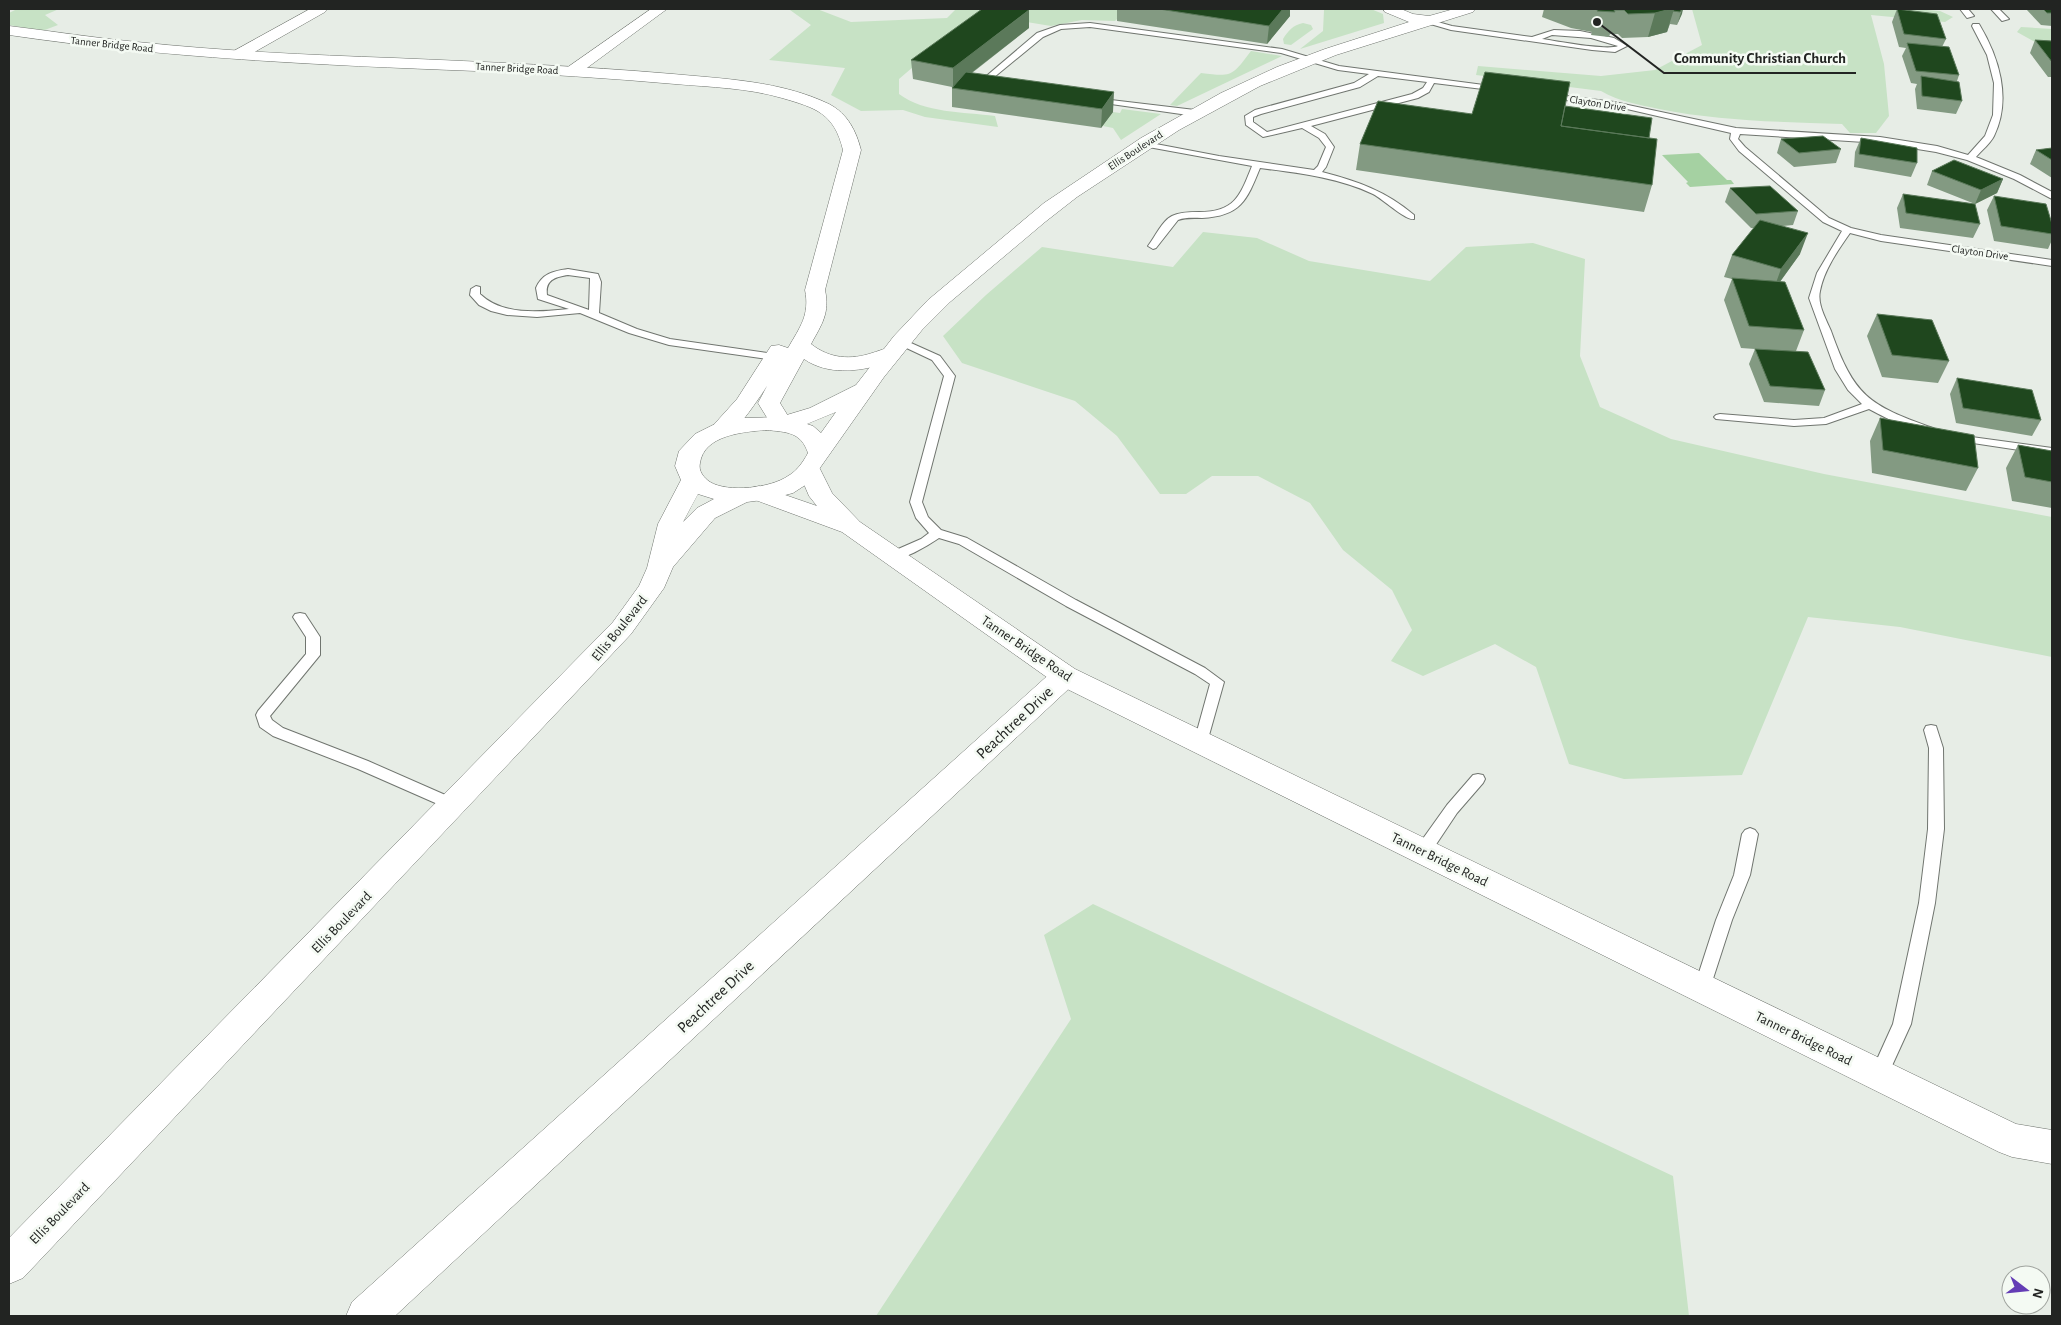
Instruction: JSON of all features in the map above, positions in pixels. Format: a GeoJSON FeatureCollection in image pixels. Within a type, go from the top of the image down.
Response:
{"type":"FeatureCollection","features":[{"type":"Feature","properties":{"kind":"street"},"geometry":{"type":"LineString","coordinates":[[238,54],[320,9]]}},
{"type":"Feature","properties":{"kind":"street"},"geometry":{"type":"LineString","coordinates":[[574,70],[660,9]]}},
{"type":"Feature","properties":{"kind":"street"},"geometry":{"type":"LineString","coordinates":[[1390,9],[1409,18],[1430,21]]}},
{"type":"Feature","properties":{"kind":"street","name":"Ellis Boulevard"},"geometry":{"type":"LineString","coordinates":[[660,568],[686,534],[706,513],[750,494],[778,491],[795,483],[815,461],[864,388],[928,312],[1047,210],[1143,144],[1195,113],[1310,60],[1468,9]]}},
{"type":"Feature","properties":{"kind":"street","name":"Tanner Bridge Road"},"geometry":{"type":"LineString","coordinates":[[9,30],[152,49],[574,70],[713,83],[780,92],[803,99],[835,115],[847,130],[852,150],[815,290],[804,302],[796,322],[789,354],[769,403],[782,424],[803,430],[816,440],[815,461],[821,496],[851,528],[1065,676],[2012,1140],[2052,1147]]}},
{"type":"Feature","properties":{"kind":"street"},"geometry":{"type":"LineString","coordinates":[[789,354],[844,364],[868,363],[897,347]]}},
{"type":"Feature","properties":{"kind":"street","name":"Tanner Bridge Road"},"geometry":{"type":"LineString","coordinates":[[720,430],[789,354]]}},
{"type":"Feature","properties":{"kind":"street","name":"Ellis Boulevard"},"geometry":{"type":"LineString","coordinates":[[782,424],[818,413],[864,388]]}},
{"type":"Feature","properties":{"kind":"street"},"geometry":{"type":"LineString","coordinates":[[750,494],[721,494],[705,488],[693,480],[687,470],[687,459],[693,448],[705,437],[720,430],[766,422],[782,424]]}},
{"type":"Feature","properties":{"kind":"street","name":"Ellis Boulevard"},"geometry":{"type":"LineString","coordinates":[[9,1266],[622,628],[651,588],[660,568],[670,524],[693,480]]}},
{"type":"Feature","properties":{"kind":"street","name":"Tanner Bridge Road"},"geometry":{"type":"LineString","coordinates":[[750,494],[851,528]]}},
{"type":"Feature","properties":{"kind":"street","name":"Peachtree Drive"},"geometry":{"type":"LineString","coordinates":[[366,1316],[1065,676]]}},
{"type":"Feature","properties":{"kind":"lane"},"geometry":{"type":"LineString","coordinates":[[1964,9],[1970,16]]}},
{"type":"Feature","properties":{"kind":"lane"},"geometry":{"type":"LineString","coordinates":[[1995,9],[2005,19]]}},
{"type":"Feature","properties":{"kind":"lane"},"geometry":{"type":"LineString","coordinates":[[1430,21],[1451,28],[1532,40],[1608,50],[1620,49],[1623,46],[1612,40],[1563,32],[1552,33],[1532,40]]}},
{"type":"Feature","properties":{"kind":"lane"},"geometry":{"type":"LineString","coordinates":[[996,86],[981,84],[1040,35],[1049,30],[1073,25],[1116,27],[1282,51],[1338,68],[1509,90]]}},
{"type":"Feature","properties":{"kind":"lane"},"geometry":{"type":"LineString","coordinates":[[1970,158],[1989,137],[1997,115],[1998,83],[1991,55],[1976,26]]}},
{"type":"Feature","properties":{"kind":"lane"},"geometry":{"type":"LineString","coordinates":[[1377,73],[1357,85],[1258,112],[1249,116],[1249,123],[1266,135],[1415,96],[1426,90],[1432,80]]}},
{"type":"Feature","properties":{"kind":"lane","name":"Clayton Drive"},"geometry":{"type":"LineString","coordinates":[[1538,94],[1614,104],[1736,131],[1880,140],[1937,149],[1970,158],[2017,177],[2052,196]]}},
{"type":"Feature","properties":{"kind":"lane"},"geometry":{"type":"LineString","coordinates":[[1091,99],[1195,113]]}},
{"type":"Feature","properties":{"kind":"lane"},"geometry":{"type":"LineString","coordinates":[[1303,125],[1326,138],[1330,147],[1322,168],[1316,173]]}},
{"type":"Feature","properties":{"kind":"lane","name":"Clayton Drive"},"geometry":{"type":"LineString","coordinates":[[1736,131],[1734,139],[1742,149],[1826,220],[1848,230],[1881,238],[2052,263]]}},
{"type":"Feature","properties":{"kind":"lane"},"geometry":{"type":"LineString","coordinates":[[1143,144],[1219,160],[1316,173],[1378,191],[1393,200],[1411,217]]}},
{"type":"Feature","properties":{"kind":"lane"},"geometry":{"type":"LineString","coordinates":[[1153,246],[1174,219],[1184,216],[1230,211],[1242,199],[1257,164]]}},
{"type":"Feature","properties":{"kind":"lane"},"geometry":{"type":"LineString","coordinates":[[1848,230],[1819,278],[1814,297],[1840,372],[1853,390],[1870,405],[1891,416],[1951,437],[2052,452]]}},
{"type":"Feature","properties":{"kind":"lane"},"geometry":{"type":"LineString","coordinates":[[594,315],[596,282],[594,276],[584,272],[558,274],[546,279],[541,285],[542,297],[633,331],[669,342],[789,354]]}},
{"type":"Feature","properties":{"kind":"lane"},"geometry":{"type":"LineString","coordinates":[[476,290],[475,295],[479,302],[504,311],[541,315],[581,311]]}},
{"type":"Feature","properties":{"kind":"lane"},"geometry":{"type":"LineString","coordinates":[[897,347],[936,358],[950,376],[916,502],[922,518],[936,533],[963,541],[1071,604],[1200,670],[1217,682],[1201,742]]}},
{"type":"Feature","properties":{"kind":"lane"},"geometry":{"type":"LineString","coordinates":[[1720,417],[1794,423],[1826,421],[1870,405]]}},
{"type":"Feature","properties":{"kind":"lane"},"geometry":{"type":"LineString","coordinates":[[893,556],[925,542],[936,533]]}},
{"type":"Feature","properties":{"kind":"lane"},"geometry":{"type":"LineString","coordinates":[[300,617],[313,637],[313,655],[264,714],[265,723],[278,732],[454,804]]}},
{"type":"Feature","properties":{"kind":"lane"},"geometry":{"type":"LineString","coordinates":[[1879,1075],[1902,1024],[1927,903],[1936,829],[1936,748],[1931,730]]}},
{"type":"Feature","properties":{"kind":"lane"},"geometry":{"type":"LineString","coordinates":[[1423,851],[1452,809],[1478,779]]}},
{"type":"Feature","properties":{"kind":"lane"},"geometry":{"type":"LineString","coordinates":[[1702,988],[1724,920],[1742,875],[1750,834]]}},
{"type":"Feature","properties":{"kind":"shaded area"},"geometry":{"type":"Polygon","coordinates":[[[17,9],[59,9],[45,15],[58,25],[42,31],[9,25],[9,13],[17,9]]]}},
{"type":"Feature","properties":{"kind":"shaded area"},"geometry":{"type":"Polygon","coordinates":[[[817,9],[851,22],[947,18],[955,10],[953,9],[1128,9],[1115,21],[1082,20],[1051,26],[1003,18],[920,61],[899,79],[899,94],[909,100],[920,105],[945,111],[995,116],[998,127],[925,117],[903,110],[861,111],[831,95],[845,68],[769,60],[811,25],[790,10],[817,9]]]}},
{"type":"Feature","properties":{"kind":"shaded area"},"geometry":{"type":"Polygon","coordinates":[[[1322,9],[1371,9],[1383,14],[1384,23],[1300,49],[1323,31],[1324,10],[1322,9]]]}},
{"type":"Feature","properties":{"kind":"shaded area"},"geometry":{"type":"Polygon","coordinates":[[[1692,9],[1914,9],[1940,11],[1953,17],[1945,22],[1871,15],[1884,64],[1889,116],[1876,133],[1850,133],[1842,124],[1750,120],[1682,113],[1629,102],[1601,91],[1476,75],[1478,66],[1601,76],[1655,70],[1702,45],[1692,9]]]}},
{"type":"Feature","properties":{"kind":"shaded area"},"geometry":{"type":"Polygon","coordinates":[[[1303,23],[1311,25],[1313,29],[1291,45],[1284,44],[1283,39],[1289,31],[1296,25],[1303,23]]]}},
{"type":"Feature","properties":{"kind":"shaded area"},"geometry":{"type":"Polygon","coordinates":[[[2021,27],[2052,29],[2052,48],[2035,42],[2017,32],[2021,27]]]}},
{"type":"Feature","properties":{"kind":"shaded area"},"geometry":{"type":"Polygon","coordinates":[[[1251,51],[1282,56],[1177,106],[1170,105],[1201,73],[1220,75],[1231,73],[1240,66],[1251,51]]]}},
{"type":"Feature","properties":{"kind":"shaded area"},"geometry":{"type":"Polygon","coordinates":[[[1122,109],[1161,114],[1121,140],[1113,128],[1103,126],[1113,112],[1120,113],[1122,109]]]}},
{"type":"Feature","properties":{"kind":"shaded area"},"geometry":{"type":"Polygon","coordinates":[[[1699,153],[1727,180],[1731,180],[1734,184],[1690,187],[1686,183],[1688,182],[1662,155],[1699,153]]]}},
{"type":"Feature","properties":{"kind":"shaded area"},"geometry":{"type":"Polygon","coordinates":[[[1203,232],[1257,238],[1309,261],[1430,281],[1466,247],[1533,243],[1585,259],[1580,356],[1600,407],[1671,439],[1824,474],[2052,517],[2052,657],[1900,627],[1808,617],[1742,775],[1624,779],[1569,764],[1536,667],[1495,644],[1423,676],[1391,661],[1412,630],[1392,590],[1343,550],[1310,503],[1258,476],[1212,476],[1186,494],[1160,494],[1117,436],[1075,401],[962,363],[943,336],[986,295],[1042,247],[1173,267],[1203,232]]]}},
{"type":"Feature","properties":{"kind":"shaded area"},"geometry":{"type":"Polygon","coordinates":[[[1093,904],[1673,1176],[1689,1316],[876,1316],[1071,1019],[1044,935],[1093,904]]]}},
{"type":"Feature","properties":{"kind":"building"},"geometry":{"type":"Polygon","coordinates":[[[982,9],[1029,10],[953,68],[911,60],[982,9]]]}},
{"type":"Feature","properties":{"kind":"building"},"geometry":{"type":"Polygon","coordinates":[[[1159,9],[1283,9],[1269,26],[1159,9]]]}},
{"type":"Feature","properties":{"kind":"building"},"geometry":{"type":"Polygon","coordinates":[[[1598,9],[1671,9],[1655,13],[1628,14],[1624,10],[1614,10],[1615,12],[1597,11],[1598,9]]]}},
{"type":"Feature","properties":{"kind":"building"},"geometry":{"type":"Polygon","coordinates":[[[1674,9],[1682,9],[1680,12],[1673,11],[1674,9]]]}},
{"type":"Feature","properties":{"kind":"building"},"geometry":{"type":"Polygon","coordinates":[[[1897,9],[1937,14],[1946,39],[1904,34],[1897,9]]]}},
{"type":"Feature","properties":{"kind":"building"},"geometry":{"type":"Polygon","coordinates":[[[2043,9],[2052,9],[2052,13],[2047,13],[2043,9]]]}},
{"type":"Feature","properties":{"kind":"building"},"geometry":{"type":"Polygon","coordinates":[[[2035,40],[2052,41],[2052,62],[2035,40]]]}},
{"type":"Feature","properties":{"kind":"building"},"geometry":{"type":"Polygon","coordinates":[[[1907,43],[1949,47],[1959,75],[1916,71],[1907,43]]]}},
{"type":"Feature","properties":{"kind":"building"},"geometry":{"type":"Polygon","coordinates":[[[966,72],[1114,92],[1102,109],[952,88],[966,72]]]}},
{"type":"Feature","properties":{"kind":"building"},"geometry":{"type":"Polygon","coordinates":[[[1485,72],[1570,82],[1561,126],[1657,139],[1652,185],[1360,144],[1378,101],[1472,114],[1485,72]]]}},
{"type":"Feature","properties":{"kind":"building"},"geometry":{"type":"Polygon","coordinates":[[[1921,76],[1959,82],[1962,101],[1922,96],[1921,76]]]}},
{"type":"Feature","properties":{"kind":"building"},"geometry":{"type":"Polygon","coordinates":[[[1565,106],[1652,118],[1649,138],[1561,126],[1565,106]]]}},
{"type":"Feature","properties":{"kind":"building"},"geometry":{"type":"Polygon","coordinates":[[[1823,136],[1841,149],[1799,153],[1781,139],[1823,136]]]}},
{"type":"Feature","properties":{"kind":"building"},"geometry":{"type":"Polygon","coordinates":[[[1861,138],[1917,148],[1917,163],[1859,154],[1861,138]]]}},
{"type":"Feature","properties":{"kind":"building"},"geometry":{"type":"Polygon","coordinates":[[[2052,148],[2052,160],[2036,150],[2052,148]]]}},
{"type":"Feature","properties":{"kind":"building"},"geometry":{"type":"Polygon","coordinates":[[[1954,160],[2003,179],[1981,190],[1932,171],[1954,160]]]}},
{"type":"Feature","properties":{"kind":"building"},"geometry":{"type":"Polygon","coordinates":[[[1770,186],[1798,211],[1756,214],[1730,188],[1770,186]]]}},
{"type":"Feature","properties":{"kind":"building"},"geometry":{"type":"Polygon","coordinates":[[[1903,194],[1975,204],[1980,224],[1906,213],[1903,194]]]}},
{"type":"Feature","properties":{"kind":"building"},"geometry":{"type":"Polygon","coordinates":[[[1994,196],[2046,204],[2052,224],[2052,234],[2001,226],[1994,196]]]}},
{"type":"Feature","properties":{"kind":"building"},"geometry":{"type":"Polygon","coordinates":[[[1760,220],[1808,233],[1781,269],[1732,255],[1760,220]]]}},
{"type":"Feature","properties":{"kind":"building"},"geometry":{"type":"Polygon","coordinates":[[[1732,278],[1785,282],[1804,330],[1749,326],[1732,278]]]}},
{"type":"Feature","properties":{"kind":"building"},"geometry":{"type":"Polygon","coordinates":[[[1877,314],[1932,320],[1949,361],[1892,355],[1877,314]]]}},
{"type":"Feature","properties":{"kind":"building"},"geometry":{"type":"Polygon","coordinates":[[[1755,349],[1808,352],[1825,390],[1770,386],[1755,349]]]}},
{"type":"Feature","properties":{"kind":"building"},"geometry":{"type":"Polygon","coordinates":[[[1957,378],[2032,390],[2041,420],[1963,408],[1957,378]]]}},
{"type":"Feature","properties":{"kind":"building"},"geometry":{"type":"Polygon","coordinates":[[[1880,418],[1974,435],[1978,468],[1883,450],[1880,418]]]}},
{"type":"Feature","properties":{"kind":"building"},"geometry":{"type":"Polygon","coordinates":[[[2018,445],[2052,451],[2052,482],[2025,477],[2018,445]]]}},
{"type":"Feature","properties":{"kind":"place","name":"Community Christian Church"},"geometry":{"type":"Point","coordinates":[1597,22]}}]}
